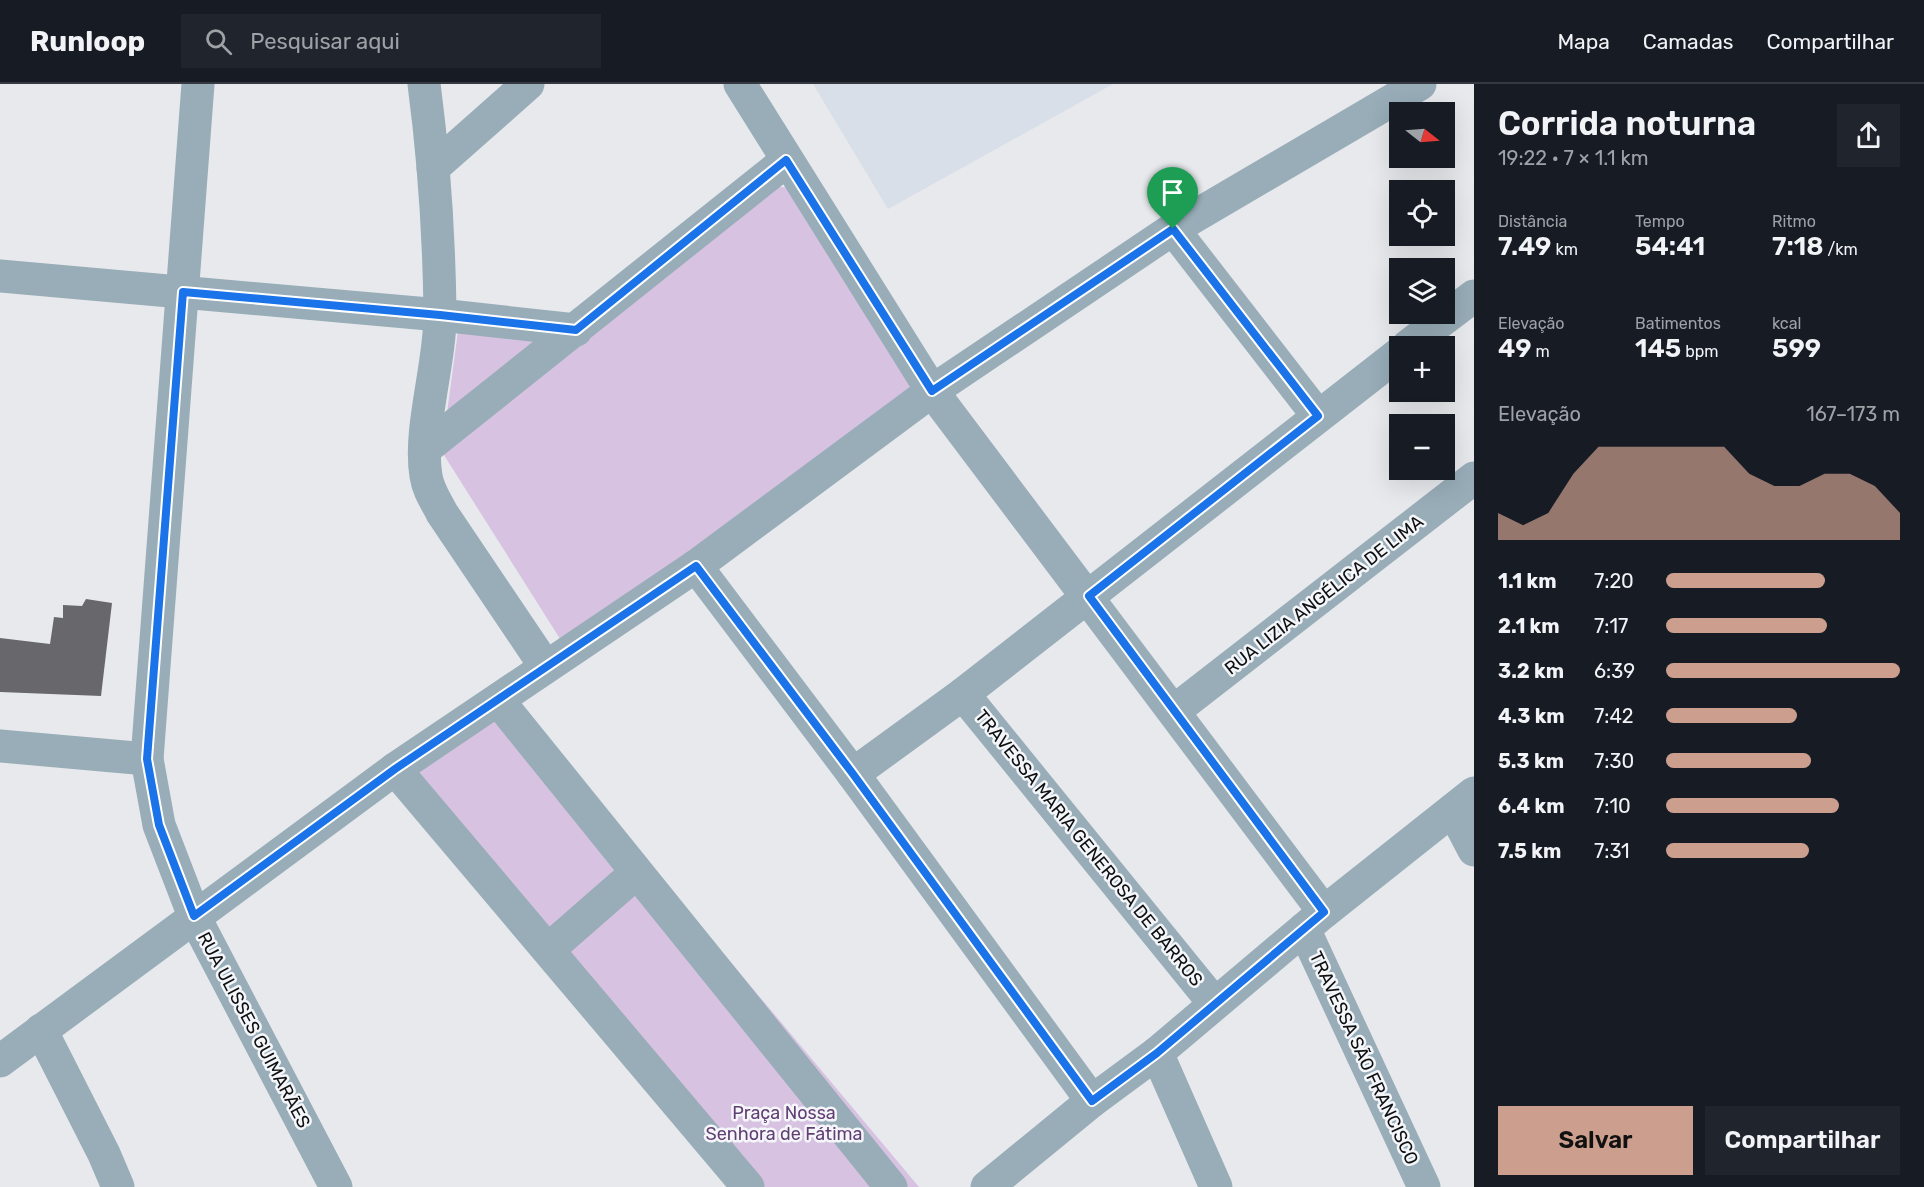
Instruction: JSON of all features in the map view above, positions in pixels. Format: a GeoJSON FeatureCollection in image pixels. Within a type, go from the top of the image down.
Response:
{"type":"FeatureCollection","features":[{"type":"Feature","properties":{"kind":"street","name":"RUA ULISSES GUIMARÃES"},"geometry":{"type":"LineString","coordinates":[[198,84],[147,759],[159,825],[194,916],[336,1187]]}},
{"type":"Feature","properties":{"kind":"street"},"geometry":{"type":"LineString","coordinates":[[424,84],[433,168],[440,315],[426,448],[426,475],[438,506],[546,666]]}},
{"type":"Feature","properties":{"kind":"street"},"geometry":{"type":"LineString","coordinates":[[433,168],[528,84]]}},
{"type":"Feature","properties":{"kind":"street","name":"TRAVESSA SÃO FRANCISCO"},"geometry":{"type":"LineString","coordinates":[[740,84],[932,391],[1174,711],[1314,920],[1424,1187]]}},
{"type":"Feature","properties":{"kind":"street"},"geometry":{"type":"LineString","coordinates":[[0,1061],[395,769],[696,566],[932,391],[1173,229],[1420,84]]}},
{"type":"Feature","properties":{"kind":"street"},"geometry":{"type":"LineString","coordinates":[[426,448],[786,160]]}},
{"type":"Feature","properties":{"kind":"street"},"geometry":{"type":"LineString","coordinates":[[1173,229],[1318,416]]}},
{"type":"Feature","properties":{"kind":"street"},"geometry":{"type":"LineString","coordinates":[[0,276],[440,315],[576,330]]}},
{"type":"Feature","properties":{"kind":"street"},"geometry":{"type":"LineString","coordinates":[[1421,336],[1474,296]]}},
{"type":"Feature","properties":{"kind":"street"},"geometry":{"type":"LineString","coordinates":[[853,774],[963,694],[1389,361]]}},
{"type":"Feature","properties":{"kind":"street","name":"RUA LIZIA ANGÉLICA DE LIMA"},"geometry":{"type":"LineString","coordinates":[[1174,711],[1474,478]]}},
{"type":"Feature","properties":{"kind":"street"},"geometry":{"type":"LineString","coordinates":[[696,566],[853,774],[1092,1101]]}},
{"type":"Feature","properties":{"kind":"street","name":"TRAVESSA MARIA GENEROSA DE BARROS"},"geometry":{"type":"LineString","coordinates":[[963,694],[1214,1003]]}},
{"type":"Feature","properties":{"kind":"street"},"geometry":{"type":"LineString","coordinates":[[498,700],[891,1187]]}},
{"type":"Feature","properties":{"kind":"street"},"geometry":{"type":"LineString","coordinates":[[0,746],[147,759]]}},
{"type":"Feature","properties":{"kind":"street"},"geometry":{"type":"LineString","coordinates":[[395,769],[748,1187]]}},
{"type":"Feature","properties":{"kind":"street"},"geometry":{"type":"LineString","coordinates":[[987,1187],[1092,1101],[1157,1053],[1314,920],[1464,801],[1474,850]]}},
{"type":"Feature","properties":{"kind":"street"},"geometry":{"type":"LineString","coordinates":[[549,949],[636,873]]}},
{"type":"Feature","properties":{"kind":"street"},"geometry":{"type":"LineString","coordinates":[[41,1030],[104,1154],[118,1187]]}},
{"type":"Feature","properties":{"kind":"street"},"geometry":{"type":"LineString","coordinates":[[1157,1053],[1216,1187]]}},
{"type":"Feature","properties":{"kind":"shaded area"},"geometry":{"type":"Polygon","coordinates":[[[813,84],[1113,84],[888,209],[813,84]]]}},
{"type":"Feature","properties":{"kind":"green space"},"geometry":{"type":"Polygon","coordinates":[[[758,183],[806,191],[921,399],[569,653],[437,444],[758,183]]]}},
{"type":"Feature","properties":{"kind":"green space"},"geometry":{"type":"Polygon","coordinates":[[[458,331],[545,339],[447,413],[458,331]]]}},
{"type":"Feature","properties":{"kind":"green space","name":"Praça Nossa Senhora de Fátima"},"geometry":{"type":"Polygon","coordinates":[[[502,689],[919,1187],[754,1187],[415,770],[502,689]]]}},
{"type":"Feature","properties":{"kind":"building"},"geometry":{"type":"Polygon","coordinates":[[[86,599],[112,603],[101,696],[0,692],[0,638],[50,644],[54,617],[63,618],[63,605],[82,606],[86,599]]]}},
{"type":"Feature","properties":{"kind":"route"},"geometry":{"type":"LineString","coordinates":[[786,160],[932,391],[1173,229],[1318,416],[1089,596],[1324,912],[1157,1053],[1092,1101],[853,774],[696,566],[395,769],[194,916],[159,825],[147,759],[183,292],[440,315],[576,330],[786,160]]}}]}
